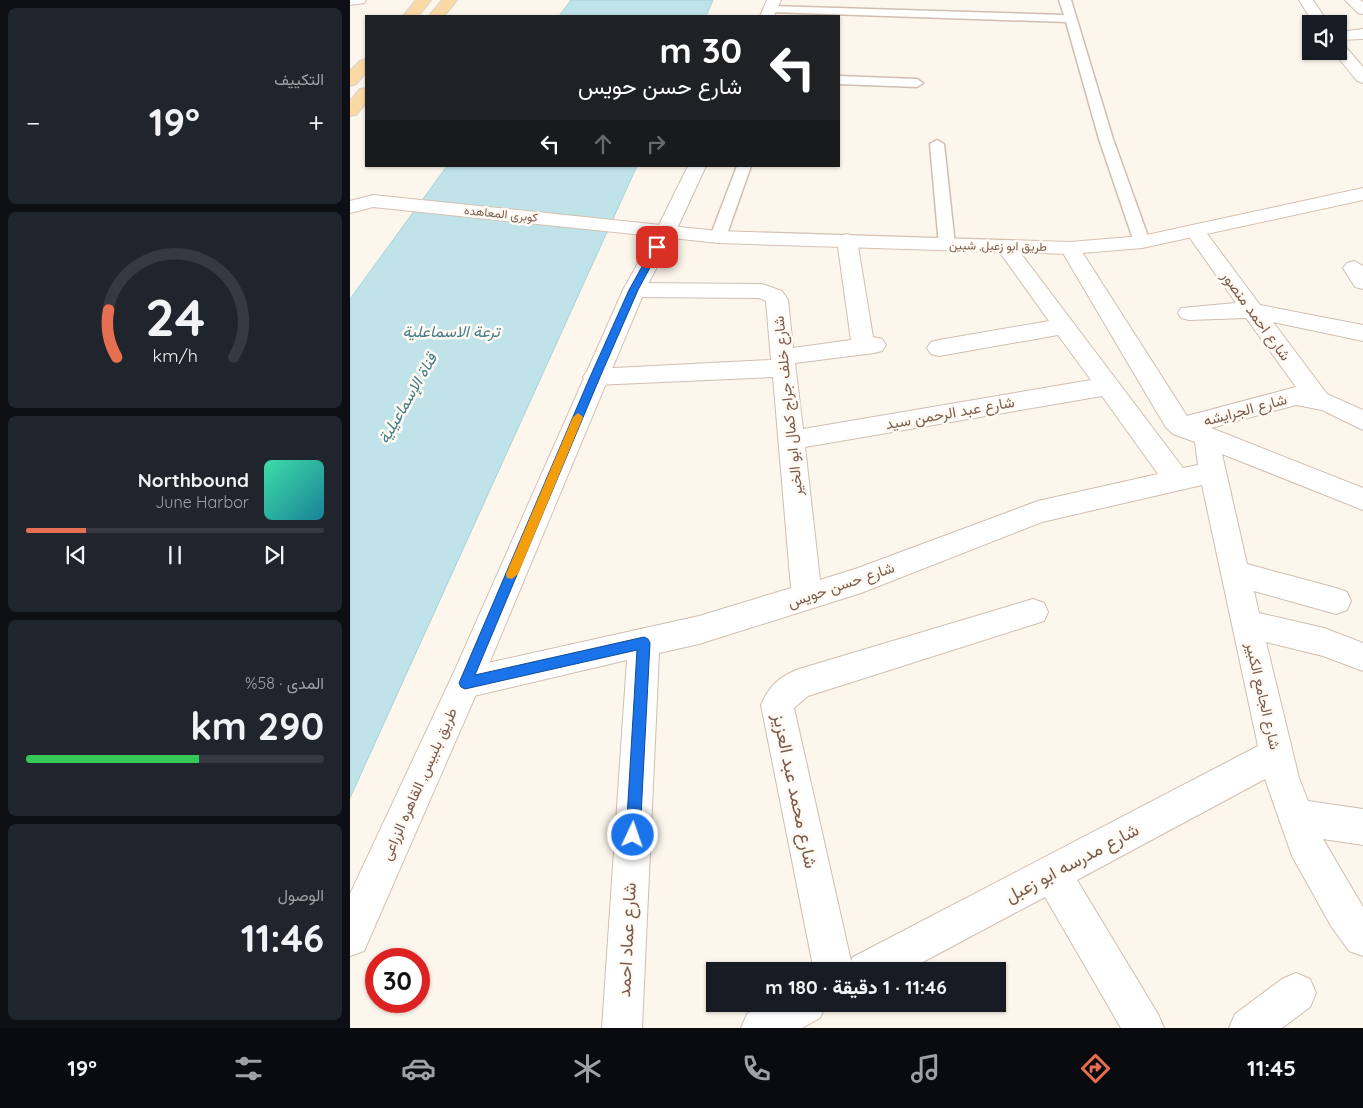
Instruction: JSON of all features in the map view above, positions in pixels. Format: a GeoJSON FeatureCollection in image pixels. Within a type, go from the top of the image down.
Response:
{"type":"FeatureCollection","features":[{"type":"Feature","properties":{"kind":"main road"},"geometry":{"type":"LineString","coordinates":[[411,15],[424,0]]}},
{"type":"Feature","properties":{"kind":"main road"},"geometry":{"type":"LineString","coordinates":[[437,15],[450,0]]}},
{"type":"Feature","properties":{"kind":"main road"},"geometry":{"type":"LineString","coordinates":[[350,81],[365,65]]}},
{"type":"Feature","properties":{"kind":"main road"},"geometry":{"type":"LineString","coordinates":[[350,110],[365,94]]}},
{"type":"Feature","properties":{"kind":"street"},"geometry":{"type":"LineString","coordinates":[[350,1],[360,0]]}},
{"type":"Feature","properties":{"kind":"street"},"geometry":{"type":"LineString","coordinates":[[1306,0],[1316,15]]}},
{"type":"Feature","properties":{"kind":"street"},"geometry":{"type":"LineString","coordinates":[[1352,0],[1363,10]]}},
{"type":"Feature","properties":{"kind":"street"},"geometry":{"type":"LineString","coordinates":[[1347,35],[1363,34]]}},
{"type":"Feature","properties":{"kind":"street"},"geometry":{"type":"LineString","coordinates":[[1347,58],[1363,78]]}},
{"type":"Feature","properties":{"kind":"street","name":"طريق بلبيس, القاهره الزراعى"},"geometry":{"type":"LineString","coordinates":[[350,937],[465,683],[634,290],[665,233],[697,167]]}},
{"type":"Feature","properties":{"kind":"street","name":"كوبرى المعاهده"},"geometry":{"type":"LineString","coordinates":[[350,191],[373,201],[628,228]]}},
{"type":"Feature","properties":{"kind":"street","name":"طريق ابو زعبل, شبين"},"geometry":{"type":"LineString","coordinates":[[628,228],[665,233],[718,236],[1070,248],[1142,242],[1363,194]]}},
{"type":"Feature","properties":{"kind":"street","name":"كوبرى المعاهده"},"geometry":{"type":"LineString","coordinates":[[350,207],[373,201]]}},
{"type":"Feature","properties":{"kind":"street","name":"شارع احمد منصور"},"geometry":{"type":"LineString","coordinates":[[1195,231],[1318,400]]}},
{"type":"Feature","properties":{"kind":"street"},"geometry":{"type":"LineString","coordinates":[[595,377],[784,363],[868,346],[847,240]]}},
{"type":"Feature","properties":{"kind":"street"},"geometry":{"type":"LineString","coordinates":[[1006,247],[1177,480]]}},
{"type":"Feature","properties":{"kind":"street"},"geometry":{"type":"LineString","coordinates":[[1070,248],[1174,419],[1194,433],[1363,499]]}},
{"type":"Feature","properties":{"kind":"street","name":"شارع خلف جراج كمال ابو الخير"},"geometry":{"type":"LineString","coordinates":[[634,290],[755,291],[768,293],[777,300],[807,597]]}},
{"type":"Feature","properties":{"kind":"street"},"geometry":{"type":"LineString","coordinates":[[1189,313],[1251,310],[1363,333]]}},
{"type":"Feature","properties":{"kind":"street"},"geometry":{"type":"LineString","coordinates":[[939,348],[1064,326]]}},
{"type":"Feature","properties":{"kind":"street","name":"شارع عبد الرحمن سيد"},"geometry":{"type":"LineString","coordinates":[[792,440],[1108,386]]}},
{"type":"Feature","properties":{"kind":"street","name":"شارع الجرايشه"},"geometry":{"type":"LineString","coordinates":[[1194,433],[1296,396],[1318,400],[1363,421]]}},
{"type":"Feature","properties":{"kind":"street","name":"شارع الجامع الكبير"},"geometry":{"type":"LineString","coordinates":[[1194,433],[1212,472],[1282,778],[1305,843],[1344,913],[1363,937]]}},
{"type":"Feature","properties":{"kind":"street","name":"شارع حسن حويس"},"geometry":{"type":"LineString","coordinates":[[465,683],[699,630],[861,580],[1038,512],[1212,472]]}},
{"type":"Feature","properties":{"kind":"street"},"geometry":{"type":"LineString","coordinates":[[1235,572],[1336,600]]}},
{"type":"Feature","properties":{"kind":"street","name":"شارع محمد عبد العزيز"},"geometry":{"type":"LineString","coordinates":[[832,962],[777,705],[783,696],[799,684],[1033,612]]}},
{"type":"Feature","properties":{"kind":"street"},"geometry":{"type":"LineString","coordinates":[[1247,624],[1324,642],[1363,657]]}},
{"type":"Feature","properties":{"kind":"street","name":"شارع عماد احمد"},"geometry":{"type":"LineString","coordinates":[[622,1028],[644,643]]}},
{"type":"Feature","properties":{"kind":"street","name":"شارع مدرسه ابو زعبل"},"geometry":{"type":"LineString","coordinates":[[884,962],[1277,754]]}},
{"type":"Feature","properties":{"kind":"street"},"geometry":{"type":"LineString","coordinates":[[1296,817],[1363,827]]}},
{"type":"Feature","properties":{"kind":"street"},"geometry":{"type":"LineString","coordinates":[[1052,873],[1144,1028]]}},
{"type":"Feature","properties":{"kind":"street"},"geometry":{"type":"LineString","coordinates":[[1249,1028],[1296,993]]}},
{"type":"Feature","properties":{"kind":"street"},"geometry":{"type":"LineString","coordinates":[[760,1028],[791,1012]]}},
{"type":"Feature","properties":{"kind":"lane"},"geometry":{"type":"LineString","coordinates":[[1065,0],[1069,19],[1106,139],[1142,242]]}},
{"type":"Feature","properties":{"kind":"lane"},"geometry":{"type":"LineString","coordinates":[[770,8],[1069,19]]}},
{"type":"Feature","properties":{"kind":"lane"},"geometry":{"type":"LineString","coordinates":[[840,80],[917,83]]}},
{"type":"Feature","properties":{"kind":"lane"},"geometry":{"type":"LineString","coordinates":[[937,144],[947,245]]}},
{"type":"Feature","properties":{"kind":"lane"},"geometry":{"type":"LineString","coordinates":[[718,236],[744,167]]}},
{"type":"Feature","properties":{"kind":"water"},"geometry":{"type":"Polygon","coordinates":[[[571,0],[713,0],[706,15],[560,15],[571,0]]]}},
{"type":"Feature","properties":{"kind":"water","name":"ترعة الاسماعلية"},"geometry":{"type":"Polygon","coordinates":[[[446,167],[637,167],[350,798],[350,299],[446,167]]]}},
{"type":"Feature","properties":{"kind":"slow traffic"},"geometry":{"type":"LineString","coordinates":[[512,574],[578,417]]}},
{"type":"Feature","properties":{"kind":"route"},"geometry":{"type":"LineString","coordinates":[[633,835],[644,643],[465,683],[595,377],[634,290],[657,247]]}},
{"type":"Feature","properties":{"kind":"water label","name":"قناة الإسماعيلية"},"geometry":{"type":"Point","coordinates":[407,398]}}]}
